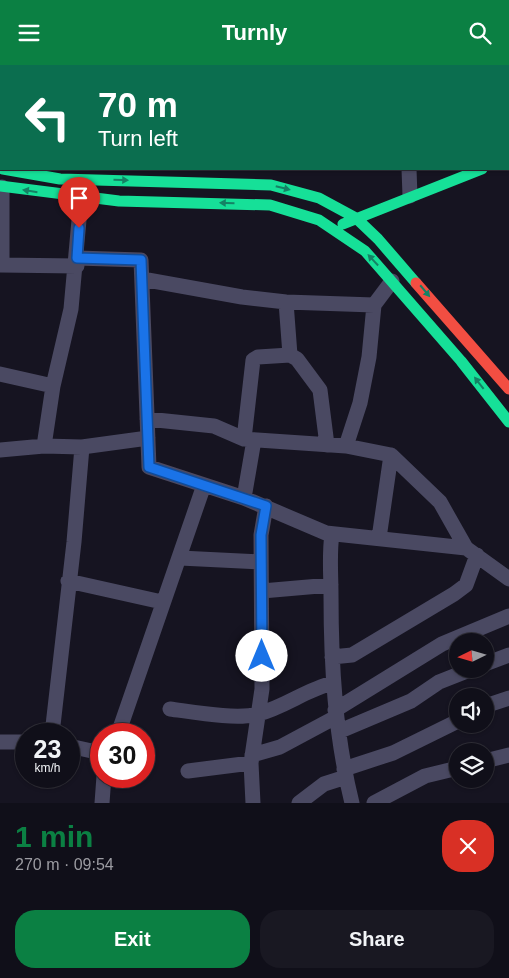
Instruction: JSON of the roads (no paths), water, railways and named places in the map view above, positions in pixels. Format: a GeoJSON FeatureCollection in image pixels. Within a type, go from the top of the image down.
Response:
{"type":"FeatureCollection","features":[{"type":"Feature","properties":{"kind":"main road"},"geometry":{"type":"LineString","coordinates":[[13,170],[61,174],[179,175],[271,185],[319,198],[356,218],[405,267],[509,389]]}},
{"type":"Feature","properties":{"kind":"main road"},"geometry":{"type":"LineString","coordinates":[[333,228],[479,170]]}},
{"type":"Feature","properties":{"kind":"main road"},"geometry":{"type":"LineString","coordinates":[[1,187],[81,198],[270,205],[310,217],[333,228],[365,251],[461,361],[509,422]]}},
{"type":"Feature","properties":{"kind":"street"},"geometry":{"type":"LineString","coordinates":[[410,170],[410,196]]}},
{"type":"Feature","properties":{"kind":"street"},"geometry":{"type":"LineString","coordinates":[[1,187],[1,265],[141,260],[149,467],[266,506],[301,523],[332,534],[472,552]]}},
{"type":"Feature","properties":{"kind":"street"},"geometry":{"type":"LineString","coordinates":[[44,446],[52,386],[72,309],[81,198]]}},
{"type":"Feature","properties":{"kind":"street"},"geometry":{"type":"LineString","coordinates":[[142,279],[242,297],[374,305]]}},
{"type":"Feature","properties":{"kind":"street"},"geometry":{"type":"LineString","coordinates":[[346,446],[360,403],[369,357],[374,305],[392,281]]}},
{"type":"Feature","properties":{"kind":"street"},"geometry":{"type":"LineString","coordinates":[[286,301],[290,355]]}},
{"type":"Feature","properties":{"kind":"street"},"geometry":{"type":"LineString","coordinates":[[244,498],[253,360],[258,357],[290,355],[297,359],[320,390],[327,445]]}},
{"type":"Feature","properties":{"kind":"street"},"geometry":{"type":"LineString","coordinates":[[0,374],[52,386]]}},
{"type":"Feature","properties":{"kind":"street"},"geometry":{"type":"LineString","coordinates":[[148,419],[214,426],[249,439],[346,446],[391,455],[440,502],[472,552],[509,579]]}},
{"type":"Feature","properties":{"kind":"street"},"geometry":{"type":"LineString","coordinates":[[0,450],[44,446],[82,447],[148,438]]}},
{"type":"Feature","properties":{"kind":"street"},"geometry":{"type":"LineString","coordinates":[[53,723],[74,542],[82,447]]}},
{"type":"Feature","properties":{"kind":"street"},"geometry":{"type":"LineString","coordinates":[[380,539],[391,455]]}},
{"type":"Feature","properties":{"kind":"street"},"geometry":{"type":"LineString","coordinates":[[122,723],[204,485]]}},
{"type":"Feature","properties":{"kind":"street"},"geometry":{"type":"LineString","coordinates":[[251,803],[252,759],[262,689],[261,535],[266,506]]}},
{"type":"Feature","properties":{"kind":"street"},"geometry":{"type":"LineString","coordinates":[[332,534],[333,683],[345,773],[352,803]]}},
{"type":"Feature","properties":{"kind":"street"},"geometry":{"type":"LineString","coordinates":[[332,657],[352,655],[466,585],[472,552]]}},
{"type":"Feature","properties":{"kind":"street"},"geometry":{"type":"LineString","coordinates":[[180,558],[261,562]]}},
{"type":"Feature","properties":{"kind":"street"},"geometry":{"type":"LineString","coordinates":[[68,581],[162,602]]}},
{"type":"Feature","properties":{"kind":"street"},"geometry":{"type":"LineString","coordinates":[[262,591],[331,585]]}},
{"type":"Feature","properties":{"kind":"street"},"geometry":{"type":"LineString","coordinates":[[188,771],[252,759],[280,747],[337,719],[442,644],[509,616]]}},
{"type":"Feature","properties":{"kind":"street"},"geometry":{"type":"LineString","coordinates":[[494,661],[509,655]]}},
{"type":"Feature","properties":{"kind":"street"},"geometry":{"type":"LineString","coordinates":[[337,719],[403,704],[449,678]]}},
{"type":"Feature","properties":{"kind":"street"},"geometry":{"type":"LineString","coordinates":[[170,709],[257,715],[295,700],[322,686],[333,683]]}},
{"type":"Feature","properties":{"kind":"street"},"geometry":{"type":"LineString","coordinates":[[494,703],[509,699]]}},
{"type":"Feature","properties":{"kind":"street"},"geometry":{"type":"LineString","coordinates":[[299,803],[324,784],[345,773],[393,753],[449,725]]}},
{"type":"Feature","properties":{"kind":"street"},"geometry":{"type":"LineString","coordinates":[[0,741],[15,742]]}},
{"type":"Feature","properties":{"kind":"street"},"geometry":{"type":"LineString","coordinates":[[494,759],[509,755]]}},
{"type":"Feature","properties":{"kind":"street"},"geometry":{"type":"LineString","coordinates":[[374,803],[425,776],[449,770]]}},
{"type":"Feature","properties":{"kind":"street"},"geometry":{"type":"LineString","coordinates":[[102,803],[103,788]]}}]}
